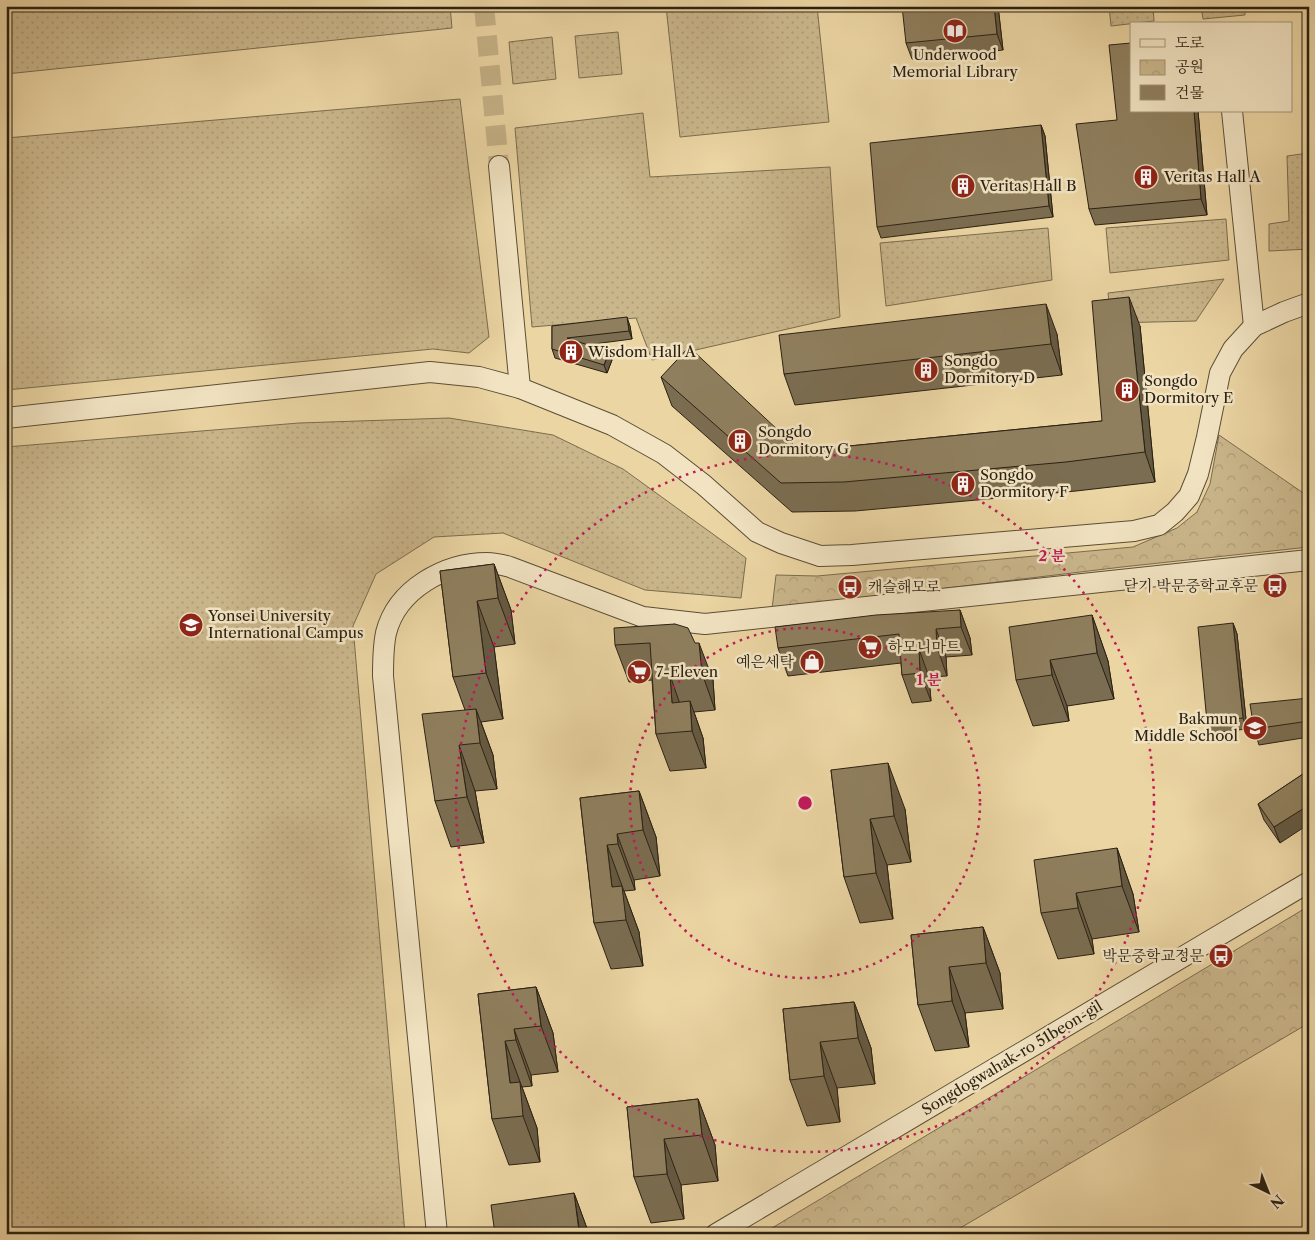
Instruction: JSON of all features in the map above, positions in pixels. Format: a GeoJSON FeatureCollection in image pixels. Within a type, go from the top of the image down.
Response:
{"type":"FeatureCollection","features":[{"type":"Feature","properties":{"kind":"street"},"geometry":{"type":"LineString","coordinates":[[1232,112],[1254,326]]}},
{"type":"Feature","properties":{"kind":"street"},"geometry":{"type":"LineString","coordinates":[[499,166],[520,388]]}},
{"type":"Feature","properties":{"kind":"street"},"geometry":{"type":"LineString","coordinates":[[6,418],[430,372],[480,377],[520,388],[612,424],[664,454],[704,485],[757,532],[781,544],[820,556],[852,555],[1134,531],[1159,525],[1190,496],[1205,446],[1220,373],[1233,349],[1254,326],[1309,303]]}},
{"type":"Feature","properties":{"kind":"street"},"geometry":{"type":"LineString","coordinates":[[437,1234],[383,676],[383,652],[387,632],[395,611],[408,594],[444,570],[466,564],[489,563],[510,567],[643,617],[705,624],[1309,560]]}},
{"type":"Feature","properties":{"kind":"street","name":"Songdogwahak-ro 51beon-gil"},"geometry":{"type":"LineString","coordinates":[[716,1234],[1309,882]]}},
{"type":"Feature","properties":{"kind":"green space"},"geometry":{"type":"Polygon","coordinates":[[[6,6],[450,6],[452,28],[6,74],[6,6]]]}},
{"type":"Feature","properties":{"kind":"green space"},"geometry":{"type":"Polygon","coordinates":[[[666,6],[817,6],[829,122],[680,137],[666,6]]]}},
{"type":"Feature","properties":{"kind":"green space"},"geometry":{"type":"Polygon","coordinates":[[[1109,6],[1153,6],[1154,21],[1130,22],[1130,24],[1111,26],[1109,6]]]}},
{"type":"Feature","properties":{"kind":"green space"},"geometry":{"type":"Polygon","coordinates":[[[1201,6],[1245,6],[1245,15],[1203,19],[1201,6]]]}},
{"type":"Feature","properties":{"kind":"green space"},"geometry":{"type":"Polygon","coordinates":[[[618,32],[622,74],[579,78],[575,36],[618,32]]]}},
{"type":"Feature","properties":{"kind":"green space"},"geometry":{"type":"Polygon","coordinates":[[[552,37],[556,79],[513,84],[509,42],[552,37]]]}},
{"type":"Feature","properties":{"kind":"green space"},"geometry":{"type":"Polygon","coordinates":[[[460,99],[489,337],[469,353],[433,349],[6,390],[6,138],[460,99]]]}},
{"type":"Feature","properties":{"kind":"green space"},"geometry":{"type":"Polygon","coordinates":[[[643,113],[650,177],[830,167],[840,317],[652,360],[636,318],[532,327],[515,128],[643,113]]]}},
{"type":"Feature","properties":{"kind":"green space"},"geometry":{"type":"Polygon","coordinates":[[[1309,153],[1309,249],[1269,251],[1269,224],[1289,221],[1287,156],[1309,153]]]}},
{"type":"Feature","properties":{"kind":"green space"},"geometry":{"type":"Polygon","coordinates":[[[1226,219],[1229,260],[1110,273],[1106,228],[1226,219]]]}},
{"type":"Feature","properties":{"kind":"green space"},"geometry":{"type":"Polygon","coordinates":[[[1048,228],[1052,280],[886,306],[880,243],[1048,228]]]}},
{"type":"Feature","properties":{"kind":"green space"},"geometry":{"type":"Polygon","coordinates":[[[1224,279],[1196,321],[1111,323],[1108,293],[1224,279]]]}},
{"type":"Feature","properties":{"kind":"green space"},"geometry":{"type":"Polygon","coordinates":[[[449,418],[553,435],[623,469],[746,558],[741,598],[645,590],[503,533],[434,537],[376,574],[353,626],[405,1234],[6,1234],[6,447],[299,423],[449,418]]]}},
{"type":"Feature","properties":{"kind":"green space"},"geometry":{"type":"Polygon","coordinates":[[[1219,435],[1309,497],[1309,547],[1122,567],[772,609],[776,575],[817,576],[1133,547],[1177,528],[1197,512],[1210,484],[1219,435]]]}},
{"type":"Feature","properties":{"kind":"green space"},"geometry":{"type":"Polygon","coordinates":[[[1309,906],[1309,1023],[950,1234],[762,1234],[1309,906]]]}},
{"type":"Feature","properties":{"kind":"building","name":"Underwood Memorial Library"},"geometry":{"type":"Polygon","coordinates":[[[902,6],[994,6],[997,34],[906,43],[902,6]]]}},
{"type":"Feature","properties":{"kind":"building","name":"Veritas Hall A"},"geometry":{"type":"Polygon","coordinates":[[[1130,43],[1130,112],[1194,112],[1201,199],[1089,209],[1076,124],[1117,120],[1109,45],[1130,43]]]}},
{"type":"Feature","properties":{"kind":"building","name":"Veritas Hall B"},"geometry":{"type":"Polygon","coordinates":[[[1041,125],[1049,206],[877,227],[870,143],[1041,125]]]}},
{"type":"Feature","properties":{"kind":"building"},"geometry":{"type":"Polygon","coordinates":[[[1129,297],[1145,452],[1066,462],[844,482],[781,483],[661,377],[689,347],[795,446],[839,447],[1102,421],[1092,301],[1129,297]]]}},
{"type":"Feature","properties":{"kind":"building"},"geometry":{"type":"Polygon","coordinates":[[[1046,304],[1051,344],[784,374],[779,335],[1046,304]]]}},
{"type":"Feature","properties":{"kind":"building"},"geometry":{"type":"Polygon","coordinates":[[[627,317],[629,331],[567,338],[609,352],[604,365],[552,349],[552,326],[627,317]]]}},
{"type":"Feature","properties":{"kind":"building"},"geometry":{"type":"Polygon","coordinates":[[[494,564],[498,598],[477,601],[486,673],[453,677],[440,571],[494,564]]]}},
{"type":"Feature","properties":{"kind":"building"},"geometry":{"type":"Polygon","coordinates":[[[960,610],[961,627],[936,629],[937,647],[919,649],[920,673],[902,675],[899,634],[778,648],[775,627],[876,615],[960,610]]]}},
{"type":"Feature","properties":{"kind":"building"},"geometry":{"type":"Polygon","coordinates":[[[1092,615],[1097,653],[1050,660],[1052,675],[1016,680],[1009,627],[1092,615]]]}},
{"type":"Feature","properties":{"kind":"building"},"geometry":{"type":"Polygon","coordinates":[[[1233,623],[1243,718],[1207,722],[1198,627],[1233,623]]]}},
{"type":"Feature","properties":{"kind":"building"},"geometry":{"type":"Polygon","coordinates":[[[675,624],[688,628],[695,643],[699,643],[702,673],[670,675],[672,703],[690,701],[692,731],[656,734],[650,643],[615,645],[614,628],[675,624]]]}},
{"type":"Feature","properties":{"kind":"building"},"geometry":{"type":"Polygon","coordinates":[[[1309,698],[1309,721],[1254,729],[1250,704],[1309,698]]]}},
{"type":"Feature","properties":{"kind":"building"},"geometry":{"type":"Polygon","coordinates":[[[476,709],[480,743],[459,745],[467,797],[435,801],[422,714],[476,709]]]}},
{"type":"Feature","properties":{"kind":"building"},"geometry":{"type":"Polygon","coordinates":[[[888,763],[894,816],[870,819],[876,873],[844,877],[831,770],[888,763]]]}},
{"type":"Feature","properties":{"kind":"building"},"geometry":{"type":"Polygon","coordinates":[[[1309,770],[1309,805],[1274,827],[1258,804],[1309,770]]]}},
{"type":"Feature","properties":{"kind":"building"},"geometry":{"type":"Polygon","coordinates":[[[639,791],[643,830],[617,834],[618,844],[607,845],[612,887],[622,886],[626,920],[594,923],[580,798],[639,791]]]}},
{"type":"Feature","properties":{"kind":"building"},"geometry":{"type":"Polygon","coordinates":[[[1117,848],[1122,886],[1076,893],[1078,908],[1041,913],[1034,860],[1117,848]]]}},
{"type":"Feature","properties":{"kind":"building"},"geometry":{"type":"Polygon","coordinates":[[[983,927],[986,963],[949,967],[952,1001],[918,1005],[911,935],[983,927]]]}},
{"type":"Feature","properties":{"kind":"building"},"geometry":{"type":"Polygon","coordinates":[[[536,987],[541,1026],[514,1029],[516,1040],[505,1041],[510,1083],[520,1082],[523,1116],[492,1119],[478,994],[536,987]]]}},
{"type":"Feature","properties":{"kind":"building"},"geometry":{"type":"Polygon","coordinates":[[[854,1002],[858,1038],[820,1042],[824,1076],[790,1080],[783,1009],[854,1002]]]}},
{"type":"Feature","properties":{"kind":"building"},"geometry":{"type":"Polygon","coordinates":[[[698,1099],[702,1135],[664,1139],[667,1174],[634,1177],[627,1107],[698,1099]]]}},
{"type":"Feature","properties":{"kind":"building"},"geometry":{"type":"Polygon","coordinates":[[[574,1193],[579,1231],[560,1234],[495,1234],[491,1205],[574,1193]]]}},
{"type":"Feature","properties":{"kind":"tunnel"},"geometry":{"type":"LineString","coordinates":[[484,6],[499,166]]}},
{"type":"Feature","properties":{"kind":"place","name":"Underwood Memorial Library"},"geometry":{"type":"Point","coordinates":[955,31]}},
{"type":"Feature","properties":{"kind":"place","name":"Veritas Hall A"},"geometry":{"type":"Point","coordinates":[1146,177]}},
{"type":"Feature","properties":{"kind":"place","name":"Veritas Hall B"},"geometry":{"type":"Point","coordinates":[963,186]}},
{"type":"Feature","properties":{"kind":"place","name":"Wisdom Hall A"},"geometry":{"type":"Point","coordinates":[571,352]}},
{"type":"Feature","properties":{"kind":"place","name":"Songdo Dormitory D"},"geometry":{"type":"Point","coordinates":[926,370]}},
{"type":"Feature","properties":{"kind":"place","name":"Songdo Dormitory E"},"geometry":{"type":"Point","coordinates":[1127,390]}},
{"type":"Feature","properties":{"kind":"place","name":"Songdo Dormitory G"},"geometry":{"type":"Point","coordinates":[740,441]}},
{"type":"Feature","properties":{"kind":"place","name":"Songdo Dormitory F"},"geometry":{"type":"Point","coordinates":[963,484]}},
{"type":"Feature","properties":{"kind":"place","name":"닫기 박문중학교후문"},"geometry":{"type":"Point","coordinates":[1275,586]}},
{"type":"Feature","properties":{"kind":"place","name":"캐슬해모로"},"geometry":{"type":"Point","coordinates":[850,587]}},
{"type":"Feature","properties":{"kind":"place","name":"Yonsei University International Campus"},"geometry":{"type":"Point","coordinates":[191,625]}},
{"type":"Feature","properties":{"kind":"place","name":"하모니마트"},"geometry":{"type":"Point","coordinates":[870,647]}},
{"type":"Feature","properties":{"kind":"place","name":"예은세탁"},"geometry":{"type":"Point","coordinates":[812,662]}},
{"type":"Feature","properties":{"kind":"place","name":"7-Eleven"},"geometry":{"type":"Point","coordinates":[639,672]}},
{"type":"Feature","properties":{"kind":"place","name":"Bakmun Middle School"},"geometry":{"type":"Point","coordinates":[1255,728]}},
{"type":"Feature","properties":{"kind":"place","name":"박문중학교정문"},"geometry":{"type":"Point","coordinates":[1221,956]}}]}
